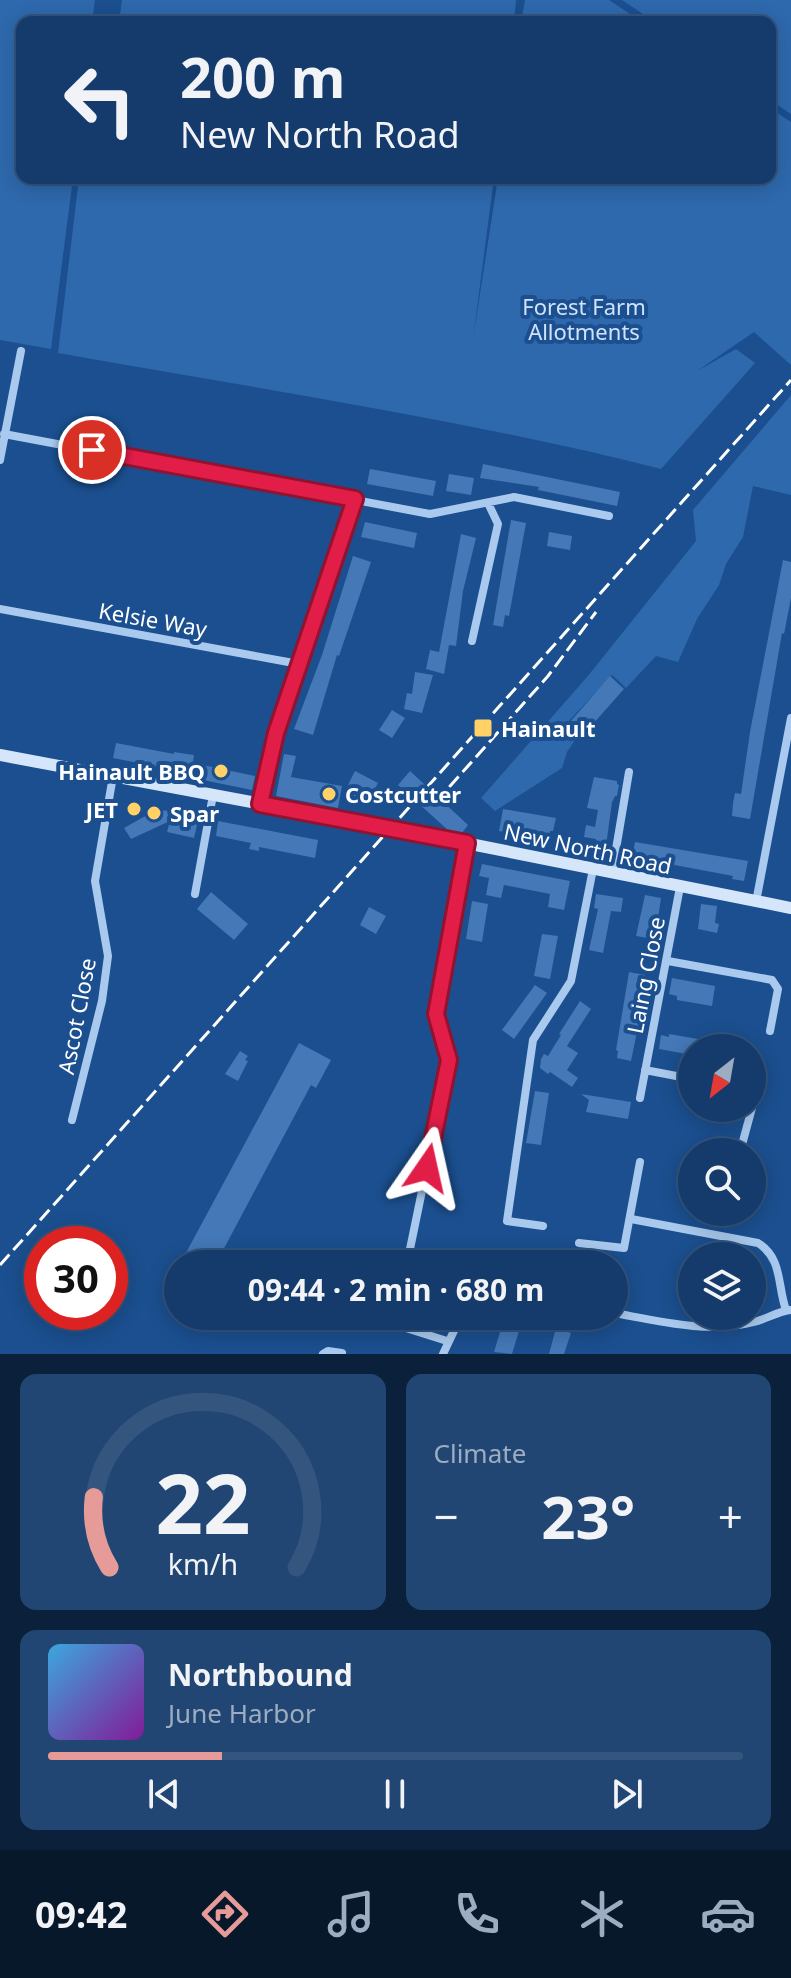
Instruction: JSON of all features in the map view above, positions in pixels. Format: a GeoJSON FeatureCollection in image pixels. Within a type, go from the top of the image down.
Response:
{"type":"FeatureCollection","features":[{"type":"Feature","properties":{"kind":"street"},"geometry":{"type":"LineString","coordinates":[[0,460],[21,351]]}},
{"type":"Feature","properties":{"kind":"street"},"geometry":{"type":"LineString","coordinates":[[4,434],[430,514],[514,497],[609,516]]}},
{"type":"Feature","properties":{"kind":"street"},"geometry":{"type":"LineString","coordinates":[[260,804],[271,747],[355,499]]}},
{"type":"Feature","properties":{"kind":"street"},"geometry":{"type":"LineString","coordinates":[[472,641],[498,524],[488,503]]}},
{"type":"Feature","properties":{"kind":"street","name":"Kelsie Way"},"geometry":{"type":"LineString","coordinates":[[0,609],[299,664]]}},
{"type":"Feature","properties":{"kind":"street"},"geometry":{"type":"LineString","coordinates":[[756,902],[791,718]]}},
{"type":"Feature","properties":{"kind":"street","name":"New North Road"},"geometry":{"type":"LineString","coordinates":[[0,755],[791,908]]}},
{"type":"Feature","properties":{"kind":"street"},"geometry":{"type":"LineString","coordinates":[[612,873],[629,772]]}},
{"type":"Feature","properties":{"kind":"street","name":"Ascot Close"},"geometry":{"type":"LineString","coordinates":[[72,1120],[102,1001],[108,956],[95,881],[113,776]]}},
{"type":"Feature","properties":{"kind":"street"},"geometry":{"type":"LineString","coordinates":[[195,894],[213,795]]}},
{"type":"Feature","properties":{"kind":"street"},"geometry":{"type":"LineString","coordinates":[[410,1249],[449,1060],[436,1014],[467,843]]}},
{"type":"Feature","properties":{"kind":"street"},"geometry":{"type":"LineString","coordinates":[[543,1226],[507,1221],[533,1040],[571,981],[593,869]]}},
{"type":"Feature","properties":{"kind":"street","name":"Laing Close"},"geometry":{"type":"LineString","coordinates":[[640,1098],[680,887]]}},
{"type":"Feature","properties":{"kind":"street"},"geometry":{"type":"LineString","coordinates":[[668,961],[772,980],[778,989],[770,1031]]}},
{"type":"Feature","properties":{"kind":"street"},"geometry":{"type":"LineString","coordinates":[[645,1070],[678,1076]]}},
{"type":"Feature","properties":{"kind":"street"},"geometry":{"type":"LineString","coordinates":[[579,1243],[624,1248],[640,1162]]}},
{"type":"Feature","properties":{"kind":"street"},"geometry":{"type":"LineString","coordinates":[[628,1316],[683,1326],[720,1326],[754,1322],[788,1310],[775,1260],[770,1250],[758,1243],[631,1219]]}},
{"type":"Feature","properties":{"kind":"street"},"geometry":{"type":"LineString","coordinates":[[412,1330],[447,1341]]}},
{"type":"Feature","properties":{"kind":"street"},"geometry":{"type":"LineString","coordinates":[[443,1354],[453,1330]]}},
{"type":"Feature","properties":{"kind":"street"},"geometry":{"type":"LineString","coordinates":[[323,1354],[328,1351],[342,1353]]}},
{"type":"Feature","properties":{"kind":"green space"},"geometry":{"type":"Polygon","coordinates":[[[0,0],[95,0],[93,16],[16,16],[16,184],[72,184],[51,349],[0,340],[0,0]]]}},
{"type":"Feature","properties":{"kind":"green space"},"geometry":{"type":"Polygon","coordinates":[[[122,0],[516,0],[515,16],[120,16],[122,0]]]}},
{"type":"Feature","properties":{"kind":"green space"},"geometry":{"type":"Polygon","coordinates":[[[525,0],[609,0],[633,16],[522,16],[525,0]]]}},
{"type":"Feature","properties":{"kind":"green space"},"geometry":{"type":"Polygon","coordinates":[[[622,0],[791,0],[791,114],[776,104],[776,16],[646,16],[622,0]]]}},
{"type":"Feature","properties":{"kind":"green space","name":"Forest Farm Allotments"},"geometry":{"type":"Polygon","coordinates":[[[776,112],[791,122],[791,365],[754,332],[697,371],[736,349],[755,363],[661,469],[436,420],[58,353],[78,184],[493,184],[473,339],[497,184],[776,184],[776,112]]]}},
{"type":"Feature","properties":{"kind":"green space"},"geometry":{"type":"Polygon","coordinates":[[[791,395],[791,495],[753,486],[743,537],[726,564],[719,585],[697,619],[678,662],[656,656],[626,688],[612,675],[568,722],[579,734],[567,752],[562,768],[495,811],[481,798],[587,677],[696,541],[693,510],[791,395]]]}},
{"type":"Feature","properties":{"kind":"building"},"geometry":{"type":"Polygon","coordinates":[[[483,464],[620,492],[617,506],[538,490],[539,487],[480,478],[483,464]]]}},
{"type":"Feature","properties":{"kind":"building"},"geometry":{"type":"Polygon","coordinates":[[[370,469],[436,481],[433,496],[367,484],[370,469]]]}},
{"type":"Feature","properties":{"kind":"building"},"geometry":{"type":"Polygon","coordinates":[[[449,474],[474,478],[471,495],[446,491],[449,474]]]}},
{"type":"Feature","properties":{"kind":"building"},"geometry":{"type":"Polygon","coordinates":[[[511,520],[526,523],[509,616],[505,615],[503,627],[493,625],[511,520]]]}},
{"type":"Feature","properties":{"kind":"building"},"geometry":{"type":"Polygon","coordinates":[[[365,522],[417,533],[414,548],[361,537],[365,522]]]}},
{"type":"Feature","properties":{"kind":"building"},"geometry":{"type":"Polygon","coordinates":[[[549,532],[572,536],[570,550],[547,546],[549,532]]]}},
{"type":"Feature","properties":{"kind":"building"},"geometry":{"type":"Polygon","coordinates":[[[461,534],[476,538],[463,591],[456,646],[449,645],[444,674],[426,669],[430,650],[439,652],[461,534]]]}},
{"type":"Feature","properties":{"kind":"building"},"geometry":{"type":"Polygon","coordinates":[[[353,556],[371,562],[337,655],[313,735],[294,729],[322,655],[353,556]]]}},
{"type":"Feature","properties":{"kind":"building"},"geometry":{"type":"Polygon","coordinates":[[[783,560],[791,562],[791,598],[782,633],[750,819],[732,816],[733,803],[735,793],[741,794],[783,560]]]}},
{"type":"Feature","properties":{"kind":"building"},"geometry":{"type":"Polygon","coordinates":[[[415,672],[433,675],[422,713],[404,709],[407,693],[412,694],[415,672]]]}},
{"type":"Feature","properties":{"kind":"building"},"geometry":{"type":"Polygon","coordinates":[[[610,676],[624,689],[584,734],[570,722],[610,676]]]}},
{"type":"Feature","properties":{"kind":"building"},"geometry":{"type":"Polygon","coordinates":[[[392,710],[405,718],[392,738],[379,730],[392,710]]]}},
{"type":"Feature","properties":{"kind":"building"},"geometry":{"type":"Polygon","coordinates":[[[116,743],[194,755],[193,763],[255,776],[252,790],[193,778],[194,774],[113,758],[116,743]]]}},
{"type":"Feature","properties":{"kind":"building"},"geometry":{"type":"Polygon","coordinates":[[[284,754],[296,756],[291,777],[342,786],[338,808],[276,796],[284,754]]]}},
{"type":"Feature","properties":{"kind":"building"},"geometry":{"type":"Polygon","coordinates":[[[355,771],[378,783],[367,803],[345,791],[355,771]]]}},
{"type":"Feature","properties":{"kind":"building"},"geometry":{"type":"Polygon","coordinates":[[[410,771],[468,825],[462,833],[449,831],[398,785],[410,771]]]}},
{"type":"Feature","properties":{"kind":"building"},"geometry":{"type":"Polygon","coordinates":[[[594,777],[617,781],[619,785],[612,802],[606,846],[596,844],[596,839],[584,837],[586,825],[595,827],[598,810],[587,808],[594,777]]]}},
{"type":"Feature","properties":{"kind":"building"},"geometry":{"type":"Polygon","coordinates":[[[503,809],[556,818],[549,840],[499,831],[503,809]]]}},
{"type":"Feature","properties":{"kind":"building"},"geometry":{"type":"Polygon","coordinates":[[[156,810],[189,812],[187,814],[199,816],[194,838],[167,832],[170,821],[131,839],[124,828],[156,810]]]}},
{"type":"Feature","properties":{"kind":"building"},"geometry":{"type":"Polygon","coordinates":[[[218,821],[318,840],[315,858],[259,847],[259,851],[249,849],[251,843],[216,836],[218,821]]]}},
{"type":"Feature","properties":{"kind":"building"},"geometry":{"type":"Polygon","coordinates":[[[635,842],[748,861],[744,881],[732,879],[733,876],[632,857],[635,842]]]}},
{"type":"Feature","properties":{"kind":"building"},"geometry":{"type":"Polygon","coordinates":[[[482,864],[570,881],[564,910],[548,907],[550,894],[504,885],[501,898],[486,895],[489,878],[479,876],[482,864]]]}},
{"type":"Feature","properties":{"kind":"building"},"geometry":{"type":"Polygon","coordinates":[[[211,892],[248,924],[234,940],[197,909],[211,892]]]}},
{"type":"Feature","properties":{"kind":"building"},"geometry":{"type":"Polygon","coordinates":[[[596,894],[623,898],[621,912],[611,911],[603,953],[589,950],[598,909],[594,908],[596,894]]]}},
{"type":"Feature","properties":{"kind":"building"},"geometry":{"type":"Polygon","coordinates":[[[645,895],[661,898],[655,939],[636,936],[645,895]]]}},
{"type":"Feature","properties":{"kind":"building"},"geometry":{"type":"Polygon","coordinates":[[[472,901],[488,904],[482,942],[466,939],[472,901]]]}},
{"type":"Feature","properties":{"kind":"building"},"geometry":{"type":"Polygon","coordinates":[[[701,904],[717,906],[717,933],[698,929],[701,904]]]}},
{"type":"Feature","properties":{"kind":"building"},"geometry":{"type":"Polygon","coordinates":[[[369,907],[386,916],[376,934],[360,925],[369,907]]]}},
{"type":"Feature","properties":{"kind":"building"},"geometry":{"type":"Polygon","coordinates":[[[542,934],[558,936],[550,979],[534,976],[542,934]]]}},
{"type":"Feature","properties":{"kind":"building"},"geometry":{"type":"Polygon","coordinates":[[[629,972],[645,975],[642,993],[645,993],[631,1061],[617,1058],[616,1050],[629,972]]]}},
{"type":"Feature","properties":{"kind":"building"},"geometry":{"type":"Polygon","coordinates":[[[672,978],[715,986],[712,1006],[677,1000],[677,996],[669,994],[672,978]]]}},
{"type":"Feature","properties":{"kind":"building"},"geometry":{"type":"Polygon","coordinates":[[[535,985],[547,993],[514,1039],[502,1030],[535,985]]]}},
{"type":"Feature","properties":{"kind":"building"},"geometry":{"type":"Polygon","coordinates":[[[580,1001],[591,1009],[567,1046],[578,1053],[567,1070],[578,1078],[572,1087],[540,1068],[541,1059],[544,1054],[548,1056],[580,1001]]]}},
{"type":"Feature","properties":{"kind":"building"},"geometry":{"type":"Polygon","coordinates":[[[669,1034],[678,1036],[678,1052],[659,1049],[661,1035],[669,1037],[669,1034]]]}},
{"type":"Feature","properties":{"kind":"building"},"geometry":{"type":"Polygon","coordinates":[[[299,1043],[331,1060],[316,1088],[311,1085],[223,1250],[188,1250],[299,1043]]]}},
{"type":"Feature","properties":{"kind":"building"},"geometry":{"type":"Polygon","coordinates":[[[240,1051],[248,1056],[245,1060],[248,1061],[238,1081],[225,1074],[240,1051]]]}},
{"type":"Feature","properties":{"kind":"building"},"geometry":{"type":"Polygon","coordinates":[[[535,1091],[549,1093],[541,1145],[526,1143],[535,1091]]]}},
{"type":"Feature","properties":{"kind":"building"},"geometry":{"type":"Polygon","coordinates":[[[581,1094],[631,1102],[628,1119],[586,1112],[589,1100],[581,1094]]]}},
{"type":"Feature","properties":{"kind":"building"},"geometry":{"type":"Polygon","coordinates":[[[501,1330],[519,1330],[512,1354],[494,1352],[501,1330]]]}},
{"type":"Feature","properties":{"kind":"building"},"geometry":{"type":"Polygon","coordinates":[[[555,1330],[571,1333],[564,1354],[549,1354],[555,1330]]]}},
{"type":"Feature","properties":{"kind":"railway"},"geometry":{"type":"LineString","coordinates":[[0,1265],[791,380]]}},
{"type":"Feature","properties":{"kind":"railway"},"geometry":{"type":"LineString","coordinates":[[436,802],[548,676],[596,612]]}},
{"type":"Feature","properties":{"kind":"place","name":"Hainault"},"geometry":{"type":"Point","coordinates":[483,728]}},
{"type":"Feature","properties":{"kind":"place","name":"Hainault BBQ"},"geometry":{"type":"Point","coordinates":[221,771]}},
{"type":"Feature","properties":{"kind":"place","name":"Costcutter"},"geometry":{"type":"Point","coordinates":[329,794]}},
{"type":"Feature","properties":{"kind":"place","name":"JET"},"geometry":{"type":"Point","coordinates":[134,809]}},
{"type":"Feature","properties":{"kind":"place","name":"Spar"},"geometry":{"type":"Point","coordinates":[154,813]}},
{"type":"Feature","properties":{"kind":"route"},"geometry":{"type":"LineString","coordinates":[[92,450],[355,499],[271,747],[260,804],[467,843],[436,1014],[449,1060],[427,1168]]}}]}
